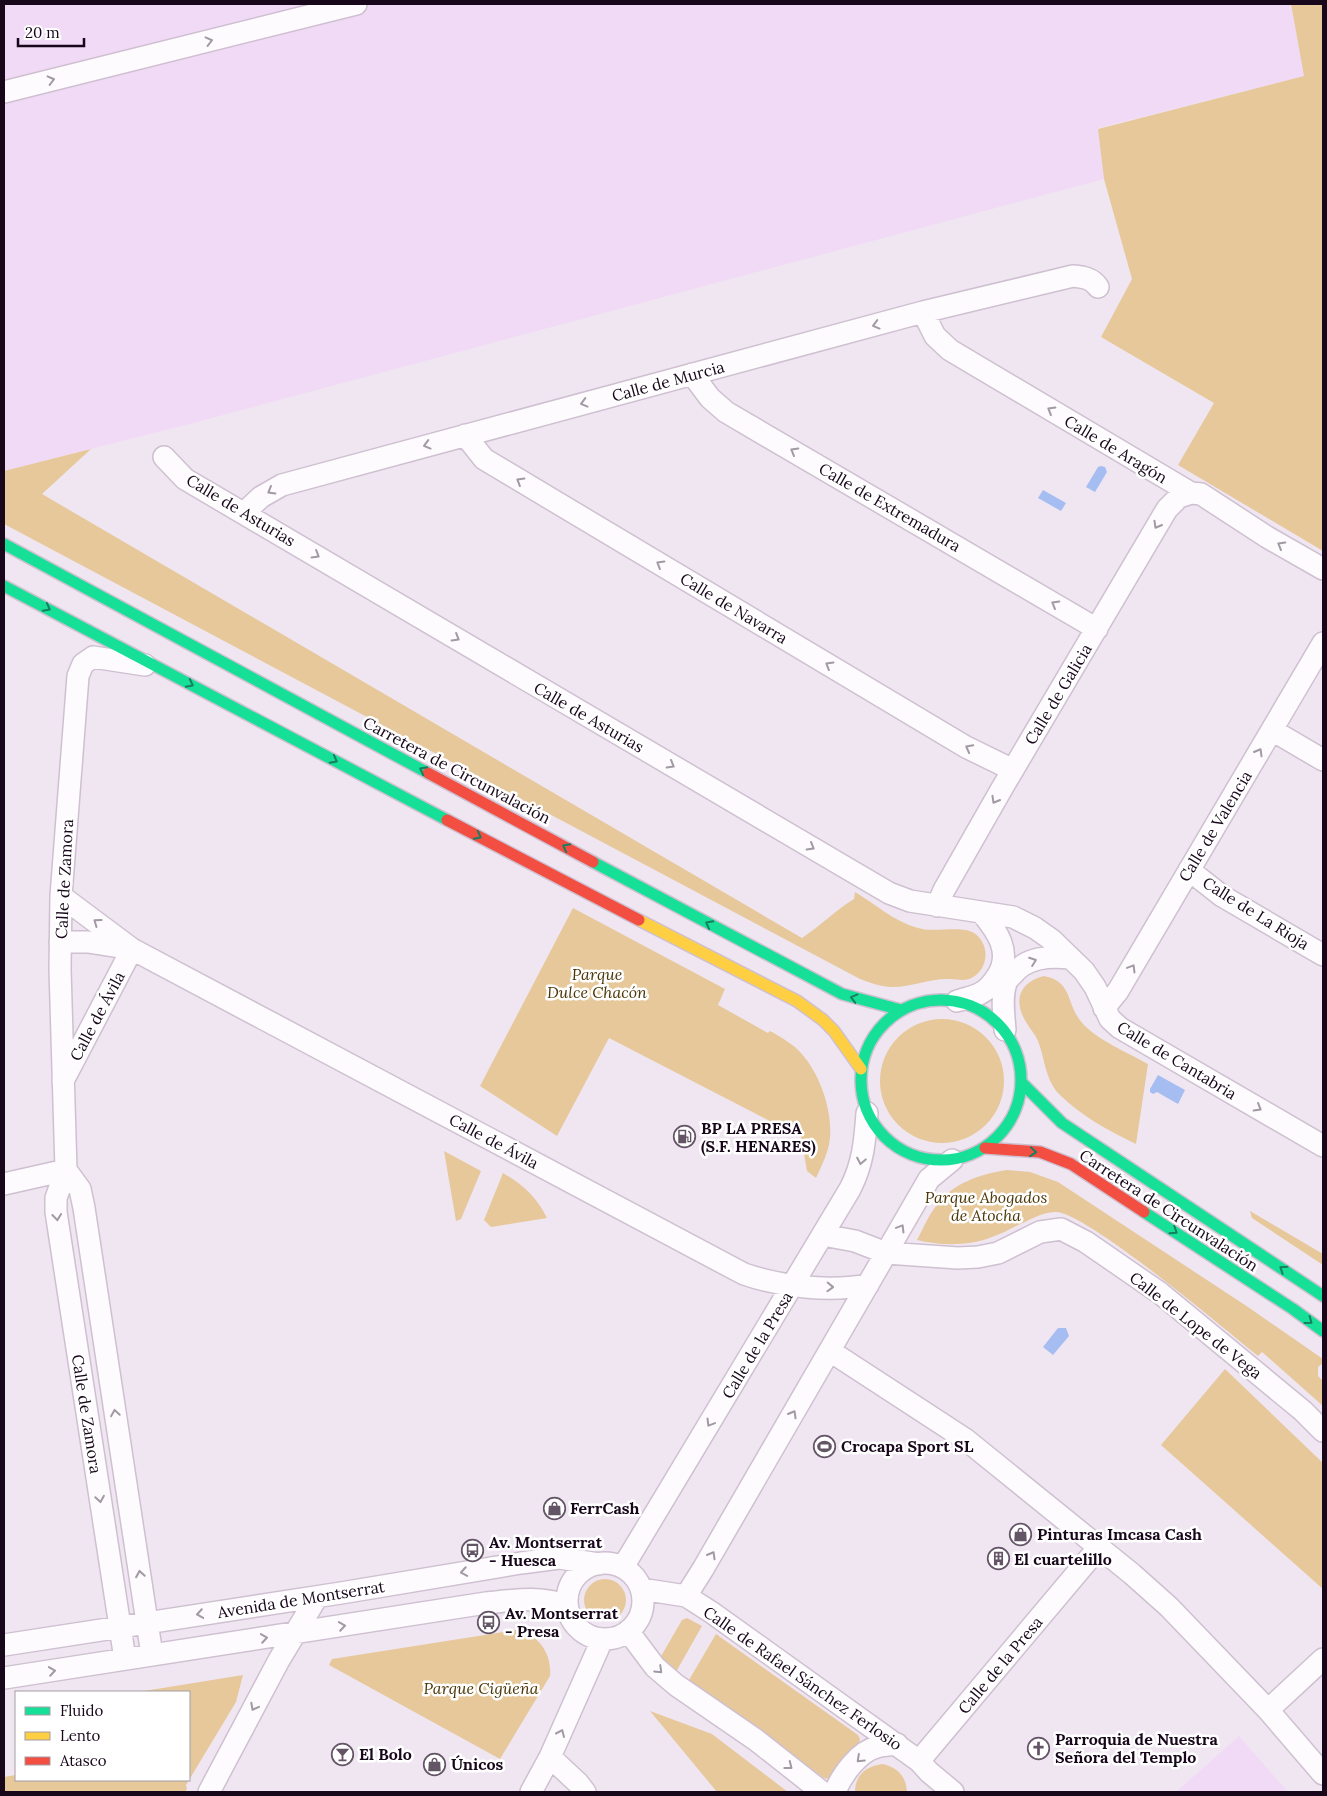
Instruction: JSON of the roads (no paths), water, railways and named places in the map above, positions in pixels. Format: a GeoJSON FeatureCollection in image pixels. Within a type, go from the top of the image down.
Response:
{"type":"FeatureCollection","features":[{"type":"Feature","properties":{"kind":"main road","name":"Carretera de Circunvalación"},"geometry":{"type":"LineString","coordinates":[[4,544],[255,681],[813,980],[842,994],[901,1010]]}},
{"type":"Feature","properties":{"kind":"main road"},"geometry":{"type":"LineString","coordinates":[[4,586],[797,1001],[823,1020],[834,1031],[861,1069]]}},
{"type":"Feature","properties":{"kind":"main road"},"geometry":{"type":"LineString","coordinates":[[938,1000],[957,1001],[975,1007],[991,1017],[1005,1030],[1018,1055],[1022,1083],[1017,1108],[1013,1116],[1004,1131],[985,1148],[969,1156],[952,1160],[926,1159],[902,1151],[882,1134],[868,1113],[861,1091],[861,1069],[868,1045],[882,1025],[901,1010],[919,1003],[938,1000]]}},
{"type":"Feature","properties":{"kind":"main road","name":"Carretera de Circunvalación"},"geometry":{"type":"LineString","coordinates":[[1022,1083],[1062,1123],[1323,1296]]}},
{"type":"Feature","properties":{"kind":"main road","name":"Carretera de Circunvalación"},"geometry":{"type":"LineString","coordinates":[[985,1148],[1040,1152],[1071,1164],[1323,1331]]}},
{"type":"Feature","properties":{"kind":"street"},"geometry":{"type":"LineString","coordinates":[[4,92],[356,4]]}},
{"type":"Feature","properties":{"kind":"street","name":"Calle de Murcia"},"geometry":{"type":"LineString","coordinates":[[244,513],[260,497],[282,485],[923,312],[1074,276],[1084,277],[1095,282],[1098,287]]}},
{"type":"Feature","properties":{"kind":"street","name":"Calle de Aragón"},"geometry":{"type":"LineString","coordinates":[[923,312],[935,336],[950,350],[1191,493],[1201,494],[1267,537],[1323,569]]}},
{"type":"Feature","properties":{"kind":"street","name":"Calle de Extremadura"},"geometry":{"type":"LineString","coordinates":[[692,374],[710,398],[726,412],[1097,628]]}},
{"type":"Feature","properties":{"kind":"street","name":"Calle de Navarra"},"geometry":{"type":"LineString","coordinates":[[465,435],[484,459],[957,742],[1012,770]]}},
{"type":"Feature","properties":{"kind":"street","name":"Calle de Asturias"},"geometry":{"type":"LineString","coordinates":[[164,457],[186,479],[889,892],[910,901],[1013,917],[1034,928]]}},
{"type":"Feature","properties":{"kind":"street","name":"Calle de Galicia"},"geometry":{"type":"LineString","coordinates":[[937,906],[944,890],[1012,770],[1167,508],[1179,497],[1191,493]]}},
{"type":"Feature","properties":{"kind":"street","name":"Calle de Valencia"},"geometry":{"type":"LineString","coordinates":[[1104,1008],[1118,991],[1323,643]]}},
{"type":"Feature","properties":{"kind":"street","name":"Calle de Zamora"},"geometry":{"type":"LineString","coordinates":[[125,1659],[56,1212],[56,1198],[66,1170],[62,1083],[61,896],[78,676],[83,664],[93,657],[155,666]]}},
{"type":"Feature","properties":{"kind":"street"},"geometry":{"type":"LineString","coordinates":[[1272,730],[1323,760]]}},
{"type":"Feature","properties":{"kind":"street","name":"Calle de La Rioja"},"geometry":{"type":"LineString","coordinates":[[1190,870],[1222,896],[1323,955]]}},
{"type":"Feature","properties":{"kind":"street","name":"Calle de Ávila"},"geometry":{"type":"LineString","coordinates":[[61,896],[132,949],[744,1274],[768,1282],[793,1286],[852,1288],[868,1285]]}},
{"type":"Feature","properties":{"kind":"street"},"geometry":{"type":"LineString","coordinates":[[957,1001],[980,993],[992,984],[1001,970],[1005,955],[1001,940],[993,926],[982,913]]}},
{"type":"Feature","properties":{"kind":"street","name":"Calle de Cantabria"},"geometry":{"type":"LineString","coordinates":[[1034,928],[1052,940],[1084,971],[1095,988],[1110,1019],[1120,1028],[1323,1146]]}},
{"type":"Feature","properties":{"kind":"street","name":"Calle de Ávila"},"geometry":{"type":"LineString","coordinates":[[60,942],[88,942],[132,949]]}},
{"type":"Feature","properties":{"kind":"street","name":"Calle de Ávila"},"geometry":{"type":"LineString","coordinates":[[62,1083],[132,949]]}},
{"type":"Feature","properties":{"kind":"street"},"geometry":{"type":"LineString","coordinates":[[1005,1030],[1003,1004],[1006,982],[1018,968],[1035,959],[1050,956],[1070,958]]}},
{"type":"Feature","properties":{"kind":"street","name":"Calle de la Presa"},"geometry":{"type":"LineString","coordinates":[[623,1567],[793,1286],[858,1172],[868,1113]]}},
{"type":"Feature","properties":{"kind":"street"},"geometry":{"type":"LineString","coordinates":[[686,1596],[929,1180],[952,1160]]}},
{"type":"Feature","properties":{"kind":"street"},"geometry":{"type":"LineString","coordinates":[[4,1184],[66,1170]]}},
{"type":"Feature","properties":{"kind":"street","name":"Calle de Zamora"},"geometry":{"type":"LineString","coordinates":[[66,1170],[80,1190],[84,1208],[152,1655]]}},
{"type":"Feature","properties":{"kind":"street","name":"Calle de Lope de Vega"},"geometry":{"type":"LineString","coordinates":[[886,1253],[958,1258],[978,1257],[998,1253],[1040,1232],[1061,1229],[1086,1242],[1160,1293],[1304,1411],[1323,1431]]}},
{"type":"Feature","properties":{"kind":"street"},"geometry":{"type":"LineString","coordinates":[[823,1235],[855,1241],[886,1253]]}},
{"type":"Feature","properties":{"kind":"street"},"geometry":{"type":"LineString","coordinates":[[830,1351],[964,1439],[1132,1574],[1169,1607],[1268,1710],[1323,1774]]}},
{"type":"Feature","properties":{"kind":"street","name":"Calle de la Presa"},"geometry":{"type":"LineString","coordinates":[[925,1775],[1099,1547]]}},
{"type":"Feature","properties":{"kind":"street","name":"Avenida de Montserrat"},"geometry":{"type":"LineString","coordinates":[[4,1645],[559,1558],[598,1564]]}},
{"type":"Feature","properties":{"kind":"street"},"geometry":{"type":"LineString","coordinates":[[598,1564],[611,1564],[623,1567],[634,1576],[641,1589],[643,1604],[639,1620],[628,1632],[616,1638],[602,1640],[589,1636],[578,1629],[570,1618],[567,1594],[571,1583],[578,1574],[588,1567],[598,1564]]}},
{"type":"Feature","properties":{"kind":"street","name":"Calle de Rafael Sánchez Ferlosio"},"geometry":{"type":"LineString","coordinates":[[641,1589],[686,1596],[711,1612],[897,1744],[925,1775],[953,1792]]}},
{"type":"Feature","properties":{"kind":"street"},"geometry":{"type":"LineString","coordinates":[[210,1792],[294,1633],[317,1597]]}},
{"type":"Feature","properties":{"kind":"street","name":"Avenida de Montserrat"},"geometry":{"type":"LineString","coordinates":[[4,1678],[486,1603],[526,1599],[548,1600],[567,1605]]}},
{"type":"Feature","properties":{"kind":"street"},"geometry":{"type":"LineString","coordinates":[[628,1632],[655,1667],[676,1685],[756,1740],[822,1792]]}},
{"type":"Feature","properties":{"kind":"street"},"geometry":{"type":"LineString","coordinates":[[531,1792],[550,1757],[602,1640]]}},
{"type":"Feature","properties":{"kind":"street"},"geometry":{"type":"LineString","coordinates":[[1268,1710],[1323,1659]]}},
{"type":"Feature","properties":{"kind":"street"},"geometry":{"type":"LineString","coordinates":[[835,1792],[846,1774],[862,1756],[876,1747],[897,1744]]}},
{"type":"Feature","properties":{"kind":"street"},"geometry":{"type":"LineString","coordinates":[[550,1757],[585,1792]]}},
{"type":"Feature","properties":{"kind":"water"},"geometry":{"type":"Polygon","coordinates":[[[1098,467],[1105,467],[1107,472],[1095,492],[1086,487],[1098,467]]]}},
{"type":"Feature","properties":{"kind":"water"},"geometry":{"type":"Polygon","coordinates":[[[1043,490],[1066,503],[1061,511],[1038,498],[1043,490]]]}},
{"type":"Feature","properties":{"kind":"water"},"geometry":{"type":"Polygon","coordinates":[[[1158,1075],[1185,1090],[1178,1104],[1157,1092],[1153,1094],[1150,1092],[1158,1075]]]}},
{"type":"Feature","properties":{"kind":"water"},"geometry":{"type":"Polygon","coordinates":[[[1058,1328],[1066,1328],[1069,1336],[1053,1355],[1043,1347],[1058,1328]]]}},
{"type":"Feature","properties":{"kind":"place","name":"BP LA PRESA (S.F. HENARES)"},"geometry":{"type":"Point","coordinates":[685,1137]}},
{"type":"Feature","properties":{"kind":"place","name":"Crocapa Sport SL"},"geometry":{"type":"Point","coordinates":[825,1446]}},
{"type":"Feature","properties":{"kind":"place","name":"FerrCash"},"geometry":{"type":"Point","coordinates":[554,1508]}},
{"type":"Feature","properties":{"kind":"place","name":"Pinturas Imcasa Cash"},"geometry":{"type":"Point","coordinates":[1021,1534]}},
{"type":"Feature","properties":{"kind":"place","name":"Av. Montserrat - Huesca"},"geometry":{"type":"Point","coordinates":[473,1551]}},
{"type":"Feature","properties":{"kind":"place","name":"El cuartelillo"},"geometry":{"type":"Point","coordinates":[998,1559]}},
{"type":"Feature","properties":{"kind":"place","name":"Av. Montserrat - Presa"},"geometry":{"type":"Point","coordinates":[489,1622]}},
{"type":"Feature","properties":{"kind":"place","name":"Parroquia de Nuestra Señora del Templo"},"geometry":{"type":"Point","coordinates":[1039,1748]}},
{"type":"Feature","properties":{"kind":"place","name":"El Bolo"},"geometry":{"type":"Point","coordinates":[343,1754]}},
{"type":"Feature","properties":{"kind":"place","name":"Únicos"},"geometry":{"type":"Point","coordinates":[435,1764]}},
{"type":"Feature","properties":{"kind":"park label","name":"Parque Dulce Chacón"},"geometry":{"type":"Point","coordinates":[597,983]}},
{"type":"Feature","properties":{"kind":"park label","name":"Parque Abogados de Atocha"},"geometry":{"type":"Point","coordinates":[986,1206]}},
{"type":"Feature","properties":{"kind":"park label","name":"Parque Cigüeña"},"geometry":{"type":"Point","coordinates":[481,1688]}}]}
